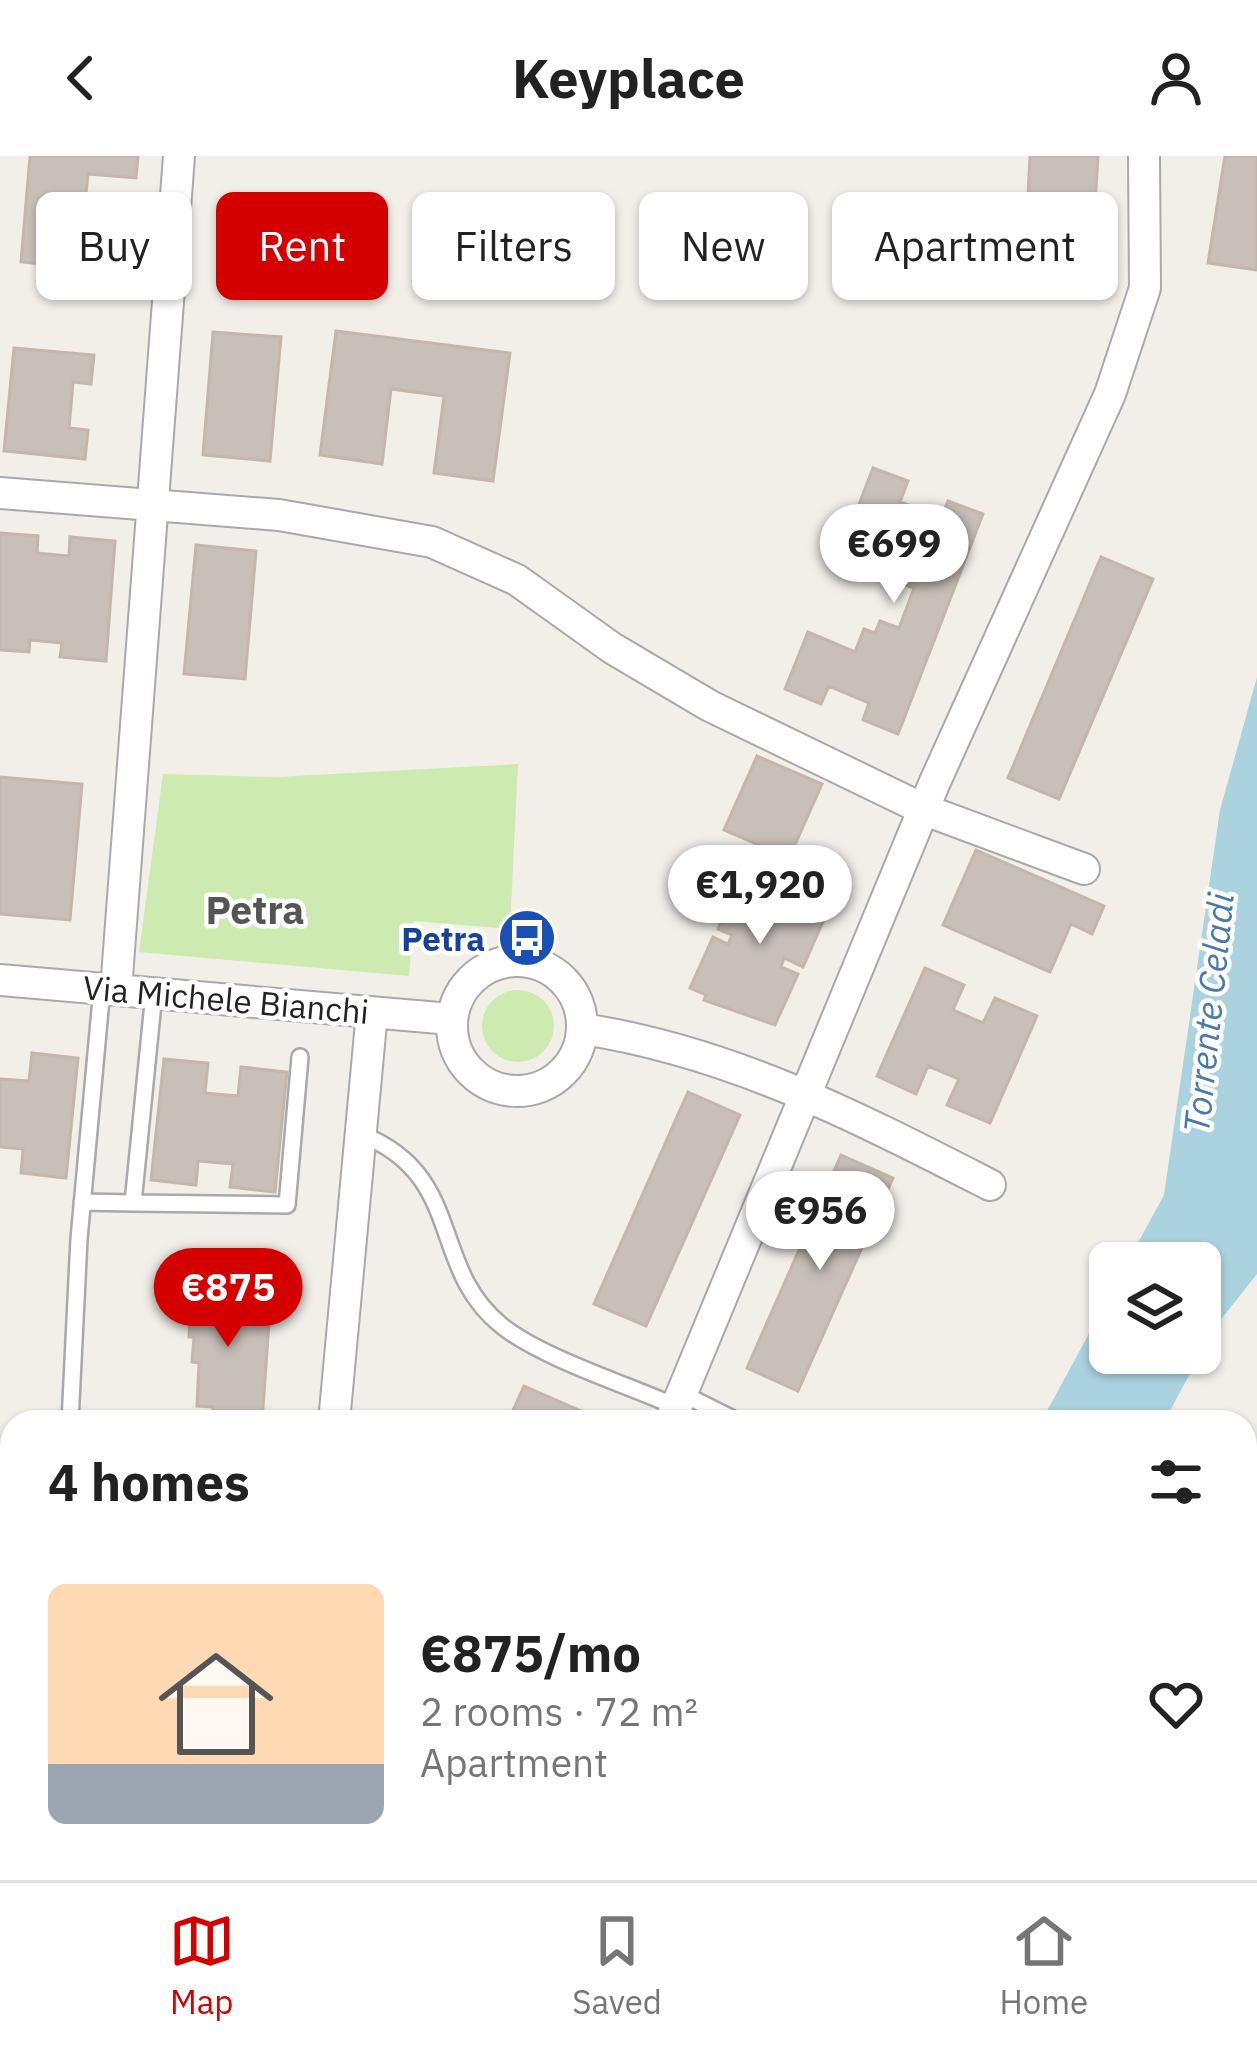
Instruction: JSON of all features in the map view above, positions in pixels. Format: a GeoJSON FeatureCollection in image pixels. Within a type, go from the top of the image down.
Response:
{"type":"FeatureCollection","features":[{"type":"Feature","properties":{"kind":"street"},"geometry":{"type":"LineString","coordinates":[[109,989],[179,156]]}},
{"type":"Feature","properties":{"kind":"street"},"geometry":{"type":"LineString","coordinates":[[677,1408],[805,1090],[1117,373],[1145,288],[1144,156]]}},
{"type":"Feature","properties":{"kind":"street"},"geometry":{"type":"LineString","coordinates":[[0,493],[280,515],[432,542],[517,580],[613,648],[710,706],[925,809],[1084,869]]}},
{"type":"Feature","properties":{"kind":"street"},"geometry":{"type":"LineString","coordinates":[[511,961],[554,972],[580,1007],[583,1029],[578,1050],[552,1082],[511,1092],[473,1076],[460,1060],[451,1019],[470,980],[511,961]]}},
{"type":"Feature","properties":{"kind":"street","name":"Via Michele Bianchi"},"geometry":{"type":"LineString","coordinates":[[0,980],[451,1019]]}},
{"type":"Feature","properties":{"kind":"street"},"geometry":{"type":"LineString","coordinates":[[335,1410],[372,1012]]}},
{"type":"Feature","properties":{"kind":"street"},"geometry":{"type":"LineString","coordinates":[[583,1029],[644,1039],[805,1090],[990,1185]]}},
{"type":"Feature","properties":{"kind":"lane"},"geometry":{"type":"LineString","coordinates":[[71,1410],[82,1202],[109,989]]}},
{"type":"Feature","properties":{"kind":"lane"},"geometry":{"type":"LineString","coordinates":[[133,1203],[154,993]]}},
{"type":"Feature","properties":{"kind":"lane"},"geometry":{"type":"LineString","coordinates":[[82,1202],[286,1205],[300,1057]]}},
{"type":"Feature","properties":{"kind":"lane"},"geometry":{"type":"LineString","coordinates":[[361,1134],[396,1148],[423,1176],[464,1276],[500,1325],[677,1408]]}},
{"type":"Feature","properties":{"kind":"green space"},"geometry":{"type":"Polygon","coordinates":[[[518,764],[510,929],[414,921],[409,976],[139,952],[163,774],[276,777],[518,764]]]}},
{"type":"Feature","properties":{"kind":"green space"},"geometry":{"type":"Polygon","coordinates":[[[518,990],[543,1001],[554,1026],[543,1051],[518,1062],[493,1051],[482,1026],[493,1001],[518,990]]]}},
{"type":"Feature","properties":{"kind":"water","name":"Torrente Celadi"},"geometry":{"type":"Polygon","coordinates":[[[1257,677],[1257,1274],[1221,1319],[1221,1242],[1138,1242],[1164,1195],[1220,810],[1257,677]]]}},
{"type":"Feature","properties":{"kind":"water"},"geometry":{"type":"Polygon","coordinates":[[[1089,1334],[1089,1374],[1190,1374],[1170,1410],[1048,1410],[1089,1334]]]}},
{"type":"Feature","properties":{"kind":"building"},"geometry":{"type":"Polygon","coordinates":[[[30,156],[138,156],[136,178],[88,174],[86,192],[36,192],[36,263],[21,262],[30,156]]]}},
{"type":"Feature","properties":{"kind":"building"},"geometry":{"type":"Polygon","coordinates":[[[1030,156],[1098,156],[1096,192],[1028,192],[1030,156]]]}},
{"type":"Feature","properties":{"kind":"building"},"geometry":{"type":"Polygon","coordinates":[[[1225,156],[1257,156],[1257,270],[1208,263],[1225,156]]]}},
{"type":"Feature","properties":{"kind":"building"},"geometry":{"type":"Polygon","coordinates":[[[336,331],[510,353],[493,481],[434,473],[444,396],[391,389],[382,464],[320,455],[336,331]]]}},
{"type":"Feature","properties":{"kind":"building"},"geometry":{"type":"Polygon","coordinates":[[[213,332],[281,337],[270,461],[203,455],[213,332]]]}},
{"type":"Feature","properties":{"kind":"building"},"geometry":{"type":"Polygon","coordinates":[[[14,348],[94,355],[91,384],[73,382],[69,428],[88,430],[85,459],[4,451],[14,348]]]}},
{"type":"Feature","properties":{"kind":"building"},"geometry":{"type":"Polygon","coordinates":[[[873,468],[908,481],[900,502],[941,517],[948,501],[983,514],[898,734],[863,720],[869,703],[829,686],[821,704],[785,689],[808,632],[855,652],[864,629],[875,633],[880,621],[899,628],[914,588],[894,581],[898,570],[889,566],[898,543],[851,525],[873,468]]]}},
{"type":"Feature","properties":{"kind":"building"},"geometry":{"type":"Polygon","coordinates":[[[0,533],[38,536],[37,553],[69,556],[70,537],[115,541],[106,661],[60,657],[62,643],[30,640],[29,652],[0,650],[0,533]]]}},
{"type":"Feature","properties":{"kind":"building"},"geometry":{"type":"Polygon","coordinates":[[[196,545],[256,551],[245,679],[184,674],[196,545]]]}},
{"type":"Feature","properties":{"kind":"building"},"geometry":{"type":"Polygon","coordinates":[[[1101,557],[1153,579],[1059,799],[1008,778],[1101,557]]]}},
{"type":"Feature","properties":{"kind":"building"},"geometry":{"type":"Polygon","coordinates":[[[757,756],[822,784],[789,858],[724,830],[757,756]]]}},
{"type":"Feature","properties":{"kind":"building"},"geometry":{"type":"Polygon","coordinates":[[[0,777],[82,784],[70,920],[0,914],[0,777]]]}},
{"type":"Feature","properties":{"kind":"building"},"geometry":{"type":"Polygon","coordinates":[[[976,850],[1104,906],[1092,934],[1071,924],[1050,972],[943,925],[976,850]]]}},
{"type":"Feature","properties":{"kind":"building"},"geometry":{"type":"Polygon","coordinates":[[[744,870],[758,876],[761,870],[813,893],[810,900],[829,908],[803,967],[784,958],[781,967],[798,974],[775,1025],[704,1000],[706,995],[690,988],[713,937],[728,944],[732,935],[718,929],[744,870]]]}},
{"type":"Feature","properties":{"kind":"building"},"geometry":{"type":"Polygon","coordinates":[[[925,968],[964,985],[953,1010],[983,1023],[995,998],[1037,1016],[990,1123],[947,1105],[959,1079],[928,1066],[916,1094],[877,1076],[925,968]]]}},
{"type":"Feature","properties":{"kind":"building"},"geometry":{"type":"Polygon","coordinates":[[[32,1053],[78,1058],[66,1178],[21,1173],[23,1149],[0,1147],[0,1079],[29,1081],[32,1053]]]}},
{"type":"Feature","properties":{"kind":"building"},"geometry":{"type":"Polygon","coordinates":[[[164,1059],[208,1063],[205,1093],[238,1096],[241,1067],[287,1072],[275,1192],[230,1187],[233,1164],[198,1161],[196,1185],[151,1180],[164,1059]]]}},
{"type":"Feature","properties":{"kind":"building"},"geometry":{"type":"Polygon","coordinates":[[[688,1092],[740,1115],[646,1326],[594,1304],[688,1092]]]}},
{"type":"Feature","properties":{"kind":"building"},"geometry":{"type":"Polygon","coordinates":[[[841,1155],[893,1178],[798,1391],[747,1368],[841,1155]]]}},
{"type":"Feature","properties":{"kind":"building"},"geometry":{"type":"Polygon","coordinates":[[[187,1277],[231,1280],[230,1295],[254,1296],[253,1307],[270,1308],[263,1410],[197,1406],[199,1363],[192,1362],[194,1337],[189,1337],[190,1317],[184,1317],[187,1277]]]}},
{"type":"Feature","properties":{"kind":"building"},"geometry":{"type":"Polygon","coordinates":[[[524,1386],[579,1410],[513,1410],[524,1386]]]}},
{"type":"Feature","properties":{"kind":"place","name":"Petra"},"geometry":{"type":"Point","coordinates":[527,938]}},
{"type":"Feature","properties":{"kind":"district","name":"Petra"},"geometry":{"type":"Point","coordinates":[255,909]}}]}
